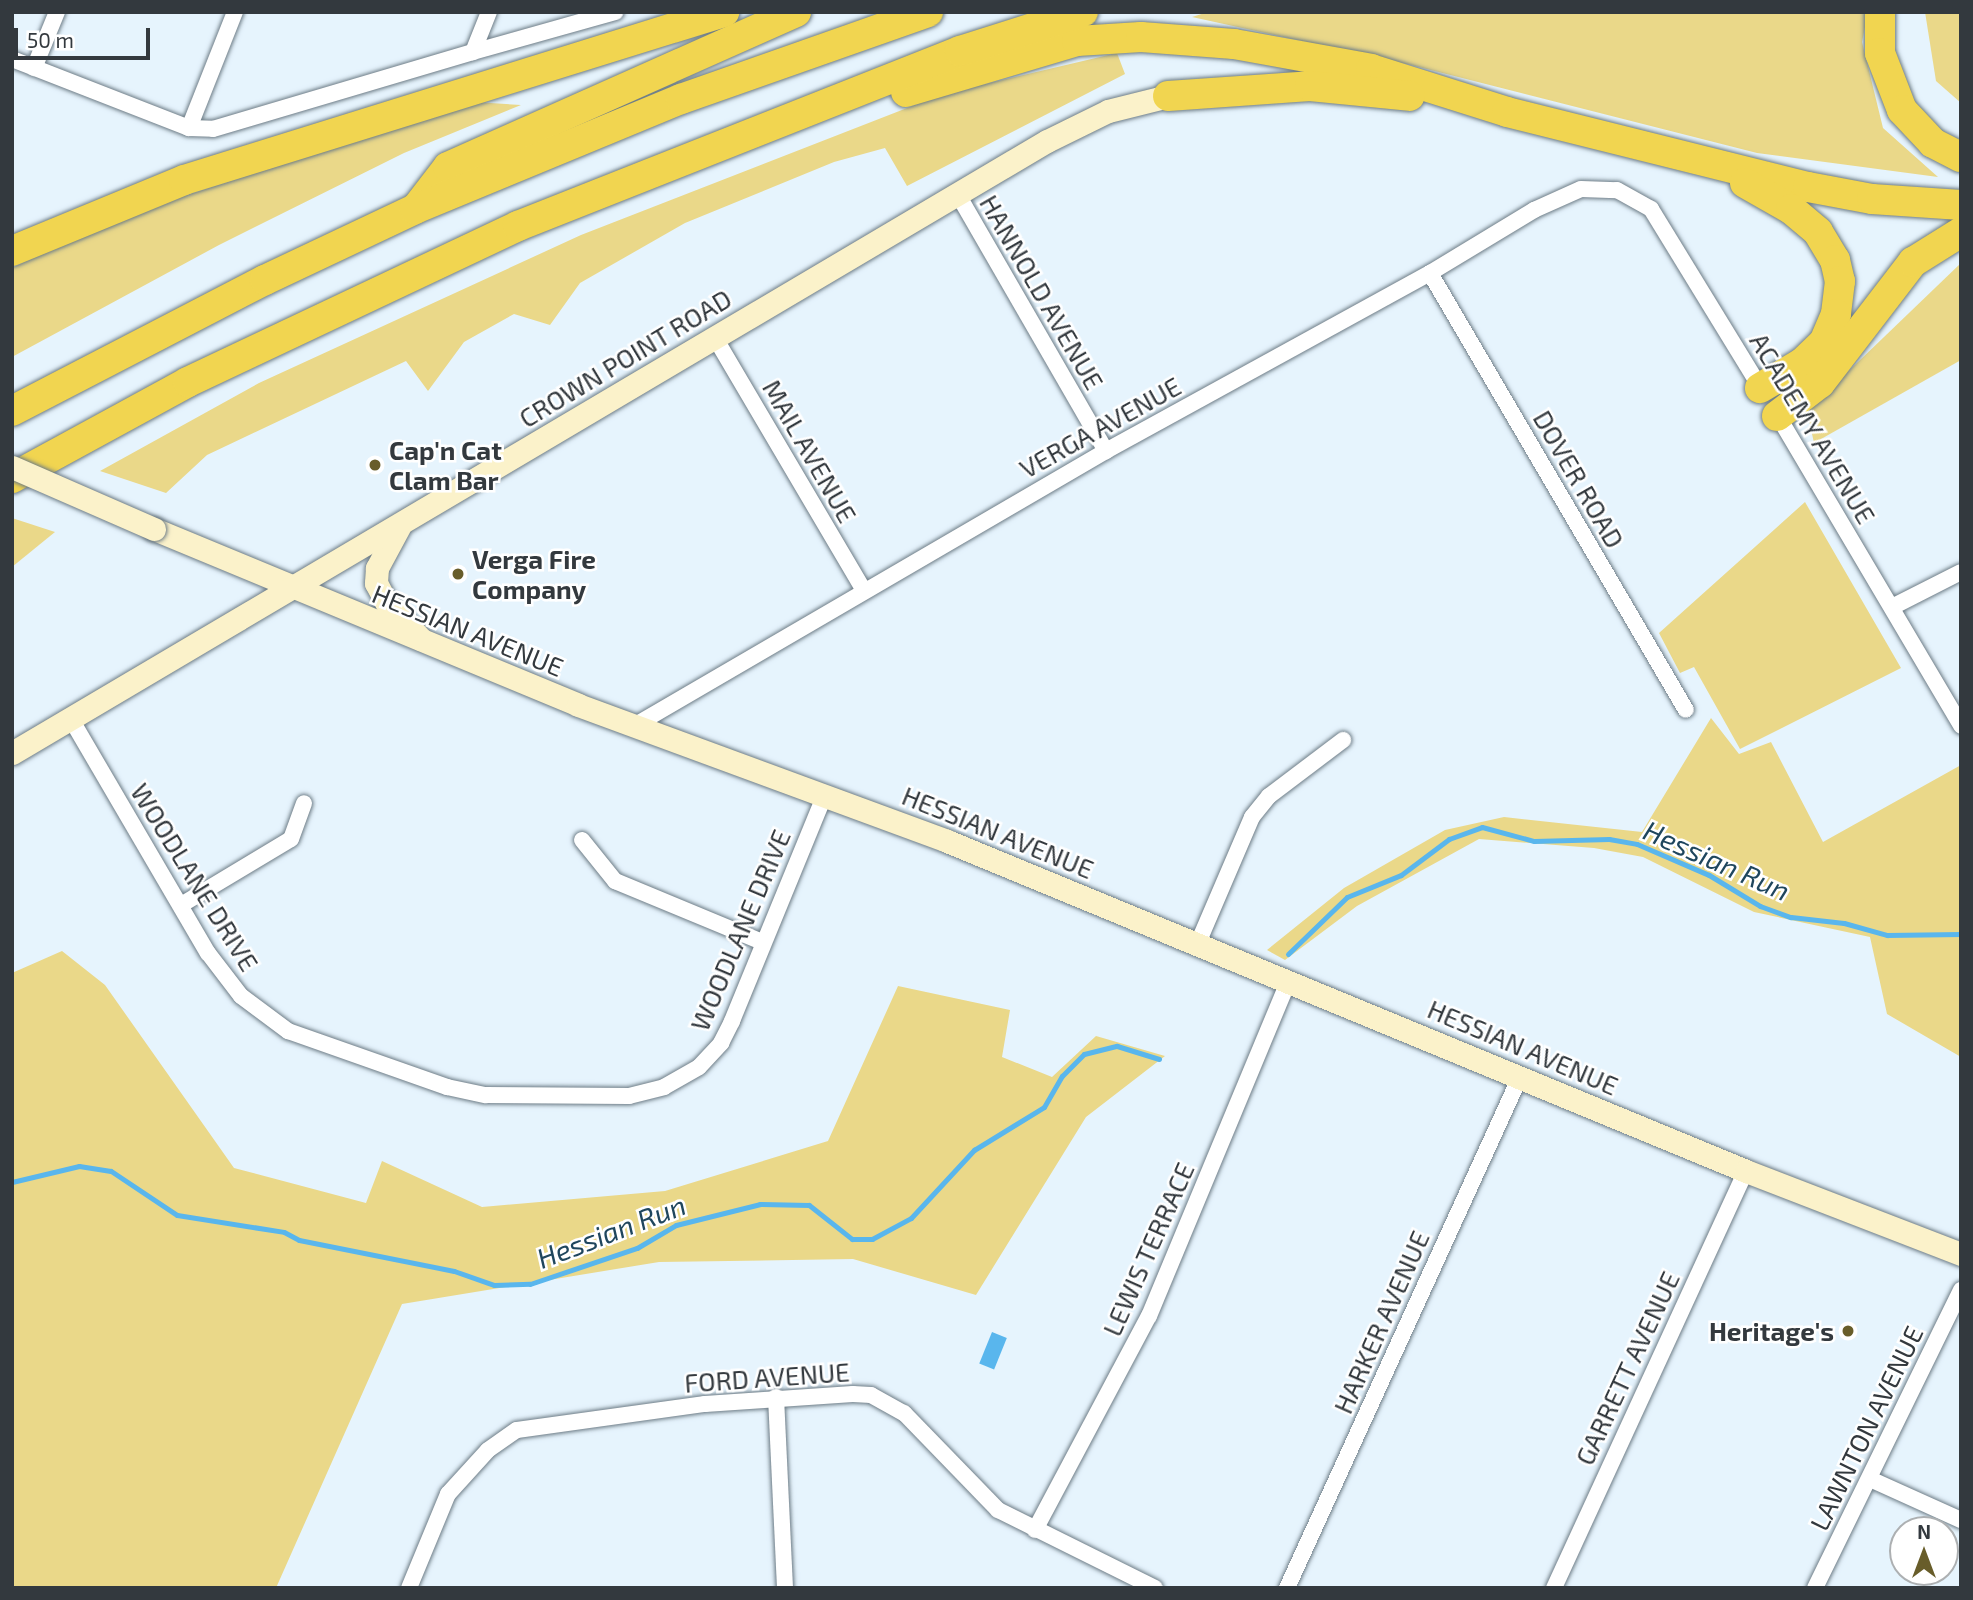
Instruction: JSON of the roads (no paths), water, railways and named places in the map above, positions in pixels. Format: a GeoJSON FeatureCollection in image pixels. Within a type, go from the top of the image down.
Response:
{"type":"FeatureCollection","features":[{"type":"Feature","properties":{"kind":"highway"},"geometry":{"type":"LineString","coordinates":[[12,251],[184,180],[724,12]]}},
{"type":"Feature","properties":{"kind":"highway"},"geometry":{"type":"LineString","coordinates":[[415,209],[448,167],[796,12]]}},
{"type":"Feature","properties":{"kind":"highway"},"geometry":{"type":"LineString","coordinates":[[12,411],[241,292],[415,209],[681,99],[928,12]]}},
{"type":"Feature","properties":{"kind":"highway"},"geometry":{"type":"LineString","coordinates":[[12,478],[330,311],[518,226],[960,51],[1083,12]]}},
{"type":"Feature","properties":{"kind":"highway"},"geometry":{"type":"LineString","coordinates":[[1880,12],[1880,53],[1902,110],[1933,144],[1961,158]]}},
{"type":"Feature","properties":{"kind":"highway"},"geometry":{"type":"LineString","coordinates":[[824,104],[863,106],[1040,48],[1141,37],[1306,55],[1410,80],[1507,111],[1840,194],[1961,205]]}},
{"type":"Feature","properties":{"kind":"highway"},"geometry":{"type":"LineString","coordinates":[[1168,96],[1334,87],[1507,111]]}},
{"type":"Feature","properties":{"kind":"highway"},"geometry":{"type":"LineString","coordinates":[[1711,164],[1801,216],[1825,241],[1838,270],[1839,303],[1824,342],[1802,363],[1760,388]]}},
{"type":"Feature","properties":{"kind":"highway"},"geometry":{"type":"LineString","coordinates":[[1777,415],[1820,383],[1913,262],[1961,232]]}},
{"type":"Feature","properties":{"kind":"main road","name":"CROWN POINT ROAD"},"geometry":{"type":"LineString","coordinates":[[12,753],[401,525],[957,193],[1086,121],[1168,96]]}},
{"type":"Feature","properties":{"kind":"main road","name":"HESSIAN AVENUE"},"geometry":{"type":"LineString","coordinates":[[12,467],[292,589],[634,726],[825,794],[1198,943],[1746,1171],[1961,1254]]}},
{"type":"Feature","properties":{"kind":"main road"},"geometry":{"type":"LineString","coordinates":[[401,525],[377,568],[376,583],[386,602],[422,641]]}},
{"type":"Feature","properties":{"kind":"street"},"geometry":{"type":"LineString","coordinates":[[34,68],[57,12]]}},
{"type":"Feature","properties":{"kind":"street"},"geometry":{"type":"LineString","coordinates":[[189,128],[235,12]]}},
{"type":"Feature","properties":{"kind":"street"},"geometry":{"type":"LineString","coordinates":[[473,52],[489,12]]}},
{"type":"Feature","properties":{"kind":"street"},"geometry":{"type":"LineString","coordinates":[[12,59],[189,128],[214,129],[325,99],[473,52],[615,12]]}},
{"type":"Feature","properties":{"kind":"street","name":"ACADEMY AVENUE"},"geometry":{"type":"LineString","coordinates":[[1596,186],[1640,201],[1661,221],[1961,726]]}},
{"type":"Feature","properties":{"kind":"street","name":"VERGA AVENUE"},"geometry":{"type":"LineString","coordinates":[[634,726],[1106,451],[1430,273],[1564,194],[1596,186]]}},
{"type":"Feature","properties":{"kind":"street","name":"HANNOLD AVENUE"},"geometry":{"type":"LineString","coordinates":[[957,193],[1106,451]]}},
{"type":"Feature","properties":{"kind":"street","name":"DOVER ROAD"},"geometry":{"type":"LineString","coordinates":[[1430,273],[1686,710]]}},
{"type":"Feature","properties":{"kind":"street","name":"MAIL AVENUE"},"geometry":{"type":"LineString","coordinates":[[714,336],[864,591]]}},
{"type":"Feature","properties":{"kind":"street"},"geometry":{"type":"LineString","coordinates":[[1892,607],[1961,572]]}},
{"type":"Feature","properties":{"kind":"street","name":"WOODLANE DRIVE"},"geometry":{"type":"LineString","coordinates":[[71,719],[208,953],[241,996],[288,1031],[447,1087],[486,1095],[629,1096],[674,1082],[699,1067],[721,1043],[825,794]]}},
{"type":"Feature","properties":{"kind":"street"},"geometry":{"type":"LineString","coordinates":[[1198,943],[1252,817],[1269,796],[1343,740]]}},
{"type":"Feature","properties":{"kind":"street"},"geometry":{"type":"LineString","coordinates":[[181,905],[291,839],[304,803]]}},
{"type":"Feature","properties":{"kind":"street"},"geometry":{"type":"LineString","coordinates":[[582,840],[615,881],[762,942]]}},
{"type":"Feature","properties":{"kind":"street","name":"LEWIS TERRACE"},"geometry":{"type":"LineString","coordinates":[[1035,1530],[1149,1315],[1289,981]]}},
{"type":"Feature","properties":{"kind":"street","name":"HARKER AVENUE"},"geometry":{"type":"LineString","coordinates":[[1287,1588],[1520,1077]]}},
{"type":"Feature","properties":{"kind":"street","name":"GARRETT AVENUE"},"geometry":{"type":"LineString","coordinates":[[1553,1588],[1746,1171]]}},
{"type":"Feature","properties":{"kind":"street","name":"LAWNTON AVENUE"},"geometry":{"type":"LineString","coordinates":[[1815,1588],[1961,1290]]}},
{"type":"Feature","properties":{"kind":"street","name":"FORD AVENUE"},"geometry":{"type":"LineString","coordinates":[[408,1588],[448,1494],[488,1450],[517,1430],[570,1419],[641,1415],[776,1396],[853,1394],[886,1402],[920,1428],[998,1510],[1155,1588]]}},
{"type":"Feature","properties":{"kind":"street"},"geometry":{"type":"LineString","coordinates":[[776,1396],[785,1588]]}},
{"type":"Feature","properties":{"kind":"street"},"geometry":{"type":"LineString","coordinates":[[1870,1479],[1961,1520]]}},
{"type":"Feature","properties":{"kind":"water"},"geometry":{"type":"Polygon","coordinates":[[[992,1332],[1007,1338],[994,1370],[979,1364],[992,1332]]]}},
{"type":"Feature","properties":{"kind":"waterway","name":"Hessian Run"},"geometry":{"type":"LineString","coordinates":[[1288,954],[1347,897],[1401,875],[1449,839],[1482,827],[1534,841],[1609,839],[1637,844],[1709,875],[1760,906],[1791,917],[1844,923],[1887,935],[1961,934]]}},
{"type":"Feature","properties":{"kind":"waterway","name":"Hessian Run"},"geometry":{"type":"LineString","coordinates":[[12,1182],[79,1166],[111,1171],[177,1215],[284,1232],[299,1240],[454,1271],[494,1285],[530,1284],[637,1248],[676,1225],[760,1204],[809,1205],[852,1239],[872,1239],[911,1218],[974,1150],[1044,1107],[1062,1076],[1084,1054],[1117,1046],[1159,1059]]}},
{"type":"Feature","properties":{"kind":"place","name":"Cap'n Cat Clam Bar"},"geometry":{"type":"Point","coordinates":[375,465]}},
{"type":"Feature","properties":{"kind":"place","name":"Verga Fire Company"},"geometry":{"type":"Point","coordinates":[458,574]}},
{"type":"Feature","properties":{"kind":"place","name":"Heritage's"},"geometry":{"type":"Point","coordinates":[1848,1331]}}]}
